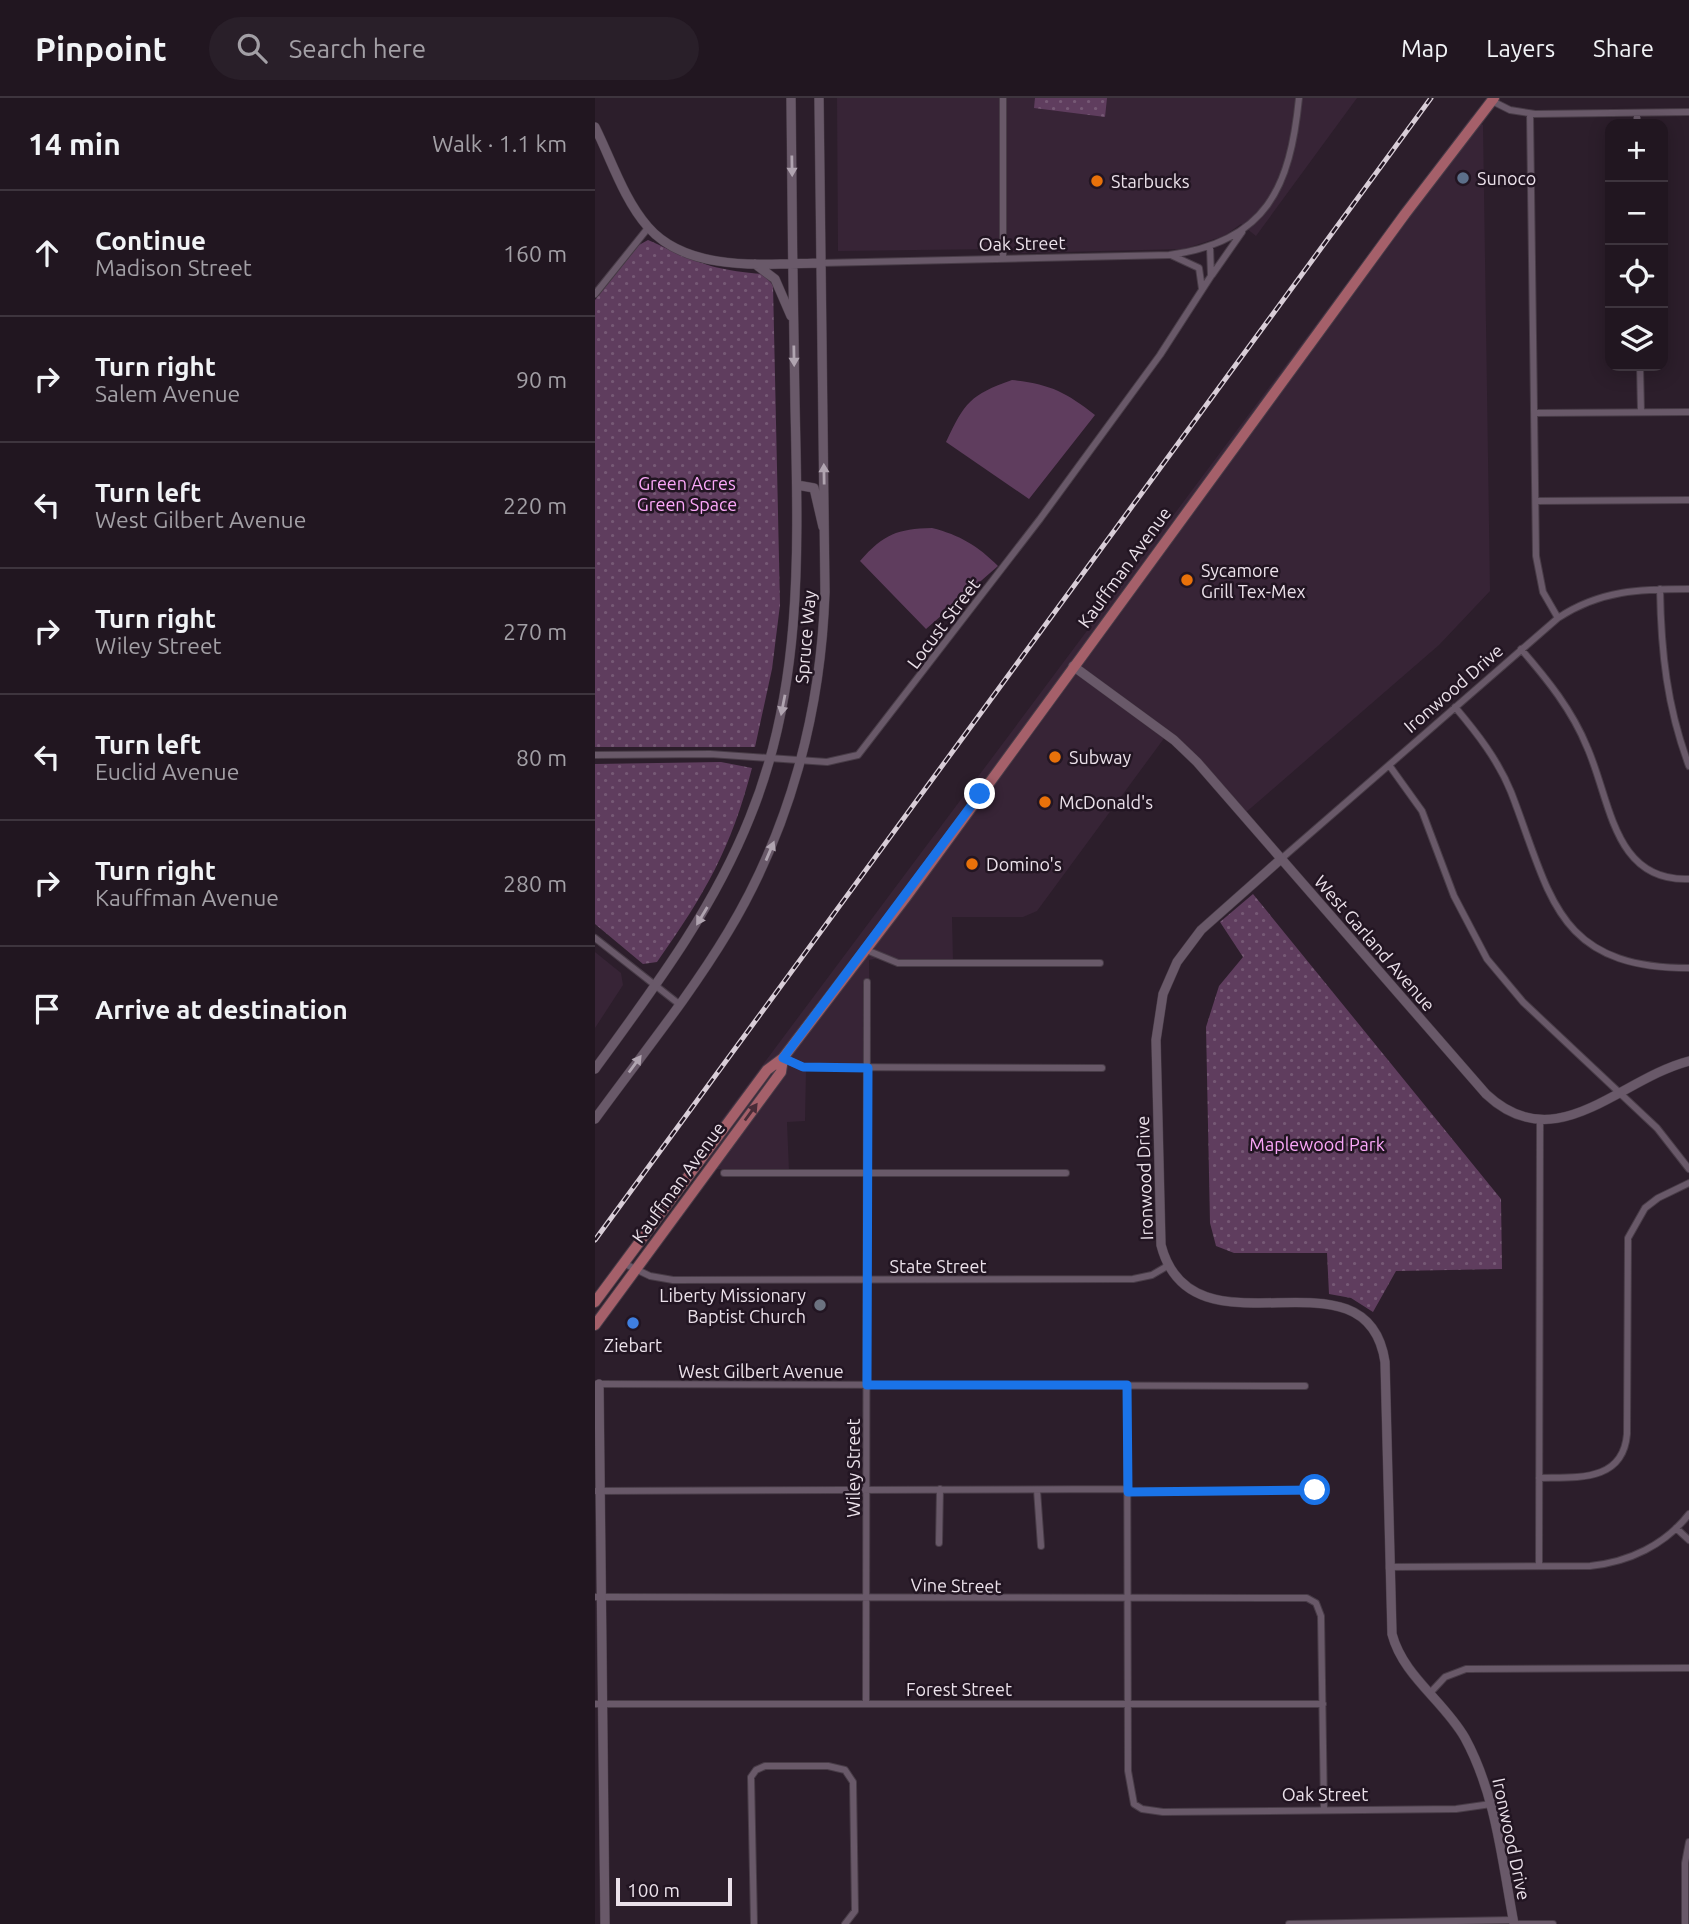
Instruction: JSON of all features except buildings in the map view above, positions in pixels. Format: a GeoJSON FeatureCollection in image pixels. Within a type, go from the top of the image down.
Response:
{"type":"FeatureCollection","features":[{"type":"Feature","properties":{"kind":"main road","name":"Kauffman Avenue"},"geometry":{"type":"LineString","coordinates":[[595,1302],[767,1070],[783,1058],[1493,99]]}},
{"type":"Feature","properties":{"kind":"main road","name":"Kauffman Avenue"},"geometry":{"type":"LineString","coordinates":[[595,1325],[781,1072],[783,1058]]}},
{"type":"Feature","properties":{"kind":"street","name":"Spruce Way"},"geometry":{"type":"LineString","coordinates":[[595,1069],[656,986],[701,918],[728,868],[751,816],[784,704],[794,640],[797,592],[790,98]]}},
{"type":"Feature","properties":{"kind":"street","name":"Spruce Way"},"geometry":{"type":"LineString","coordinates":[[595,1119],[728,932],[760,873],[801,761],[822,645],[825,532],[819,98]]}},
{"type":"Feature","properties":{"kind":"street"},"geometry":{"type":"LineString","coordinates":[[1003,98],[1003,259]]}},
{"type":"Feature","properties":{"kind":"street"},"geometry":{"type":"LineString","coordinates":[[1245,227],[1270,202],[1288,167],[1299,98]]}},
{"type":"Feature","properties":{"kind":"street"},"geometry":{"type":"LineString","coordinates":[[1493,99],[1510,110],[1530,114],[1689,112]]}},
{"type":"Feature","properties":{"kind":"street"},"geometry":{"type":"LineString","coordinates":[[1637,113],[1637,119]]}},
{"type":"Feature","properties":{"kind":"street"},"geometry":{"type":"LineString","coordinates":[[1530,114],[1539,579],[1558,618]]}},
{"type":"Feature","properties":{"kind":"street"},"geometry":{"type":"LineString","coordinates":[[595,127],[632,204],[648,228],[595,294]]}},
{"type":"Feature","properties":{"kind":"street","name":"Oak Street"},"geometry":{"type":"LineString","coordinates":[[648,228],[689,254],[755,264],[1169,255],[1210,247],[1245,227]]}},
{"type":"Feature","properties":{"kind":"street","name":"Locust Street"},"geometry":{"type":"LineString","coordinates":[[595,755],[710,754],[801,761],[841,761],[858,755],[1116,416],[1245,227]]}},
{"type":"Feature","properties":{"kind":"street"},"geometry":{"type":"LineString","coordinates":[[1210,247],[1211,276]]}},
{"type":"Feature","properties":{"kind":"street"},"geometry":{"type":"LineString","coordinates":[[1169,255],[1199,268],[1202,290]]}},
{"type":"Feature","properties":{"kind":"street"},"geometry":{"type":"LineString","coordinates":[[755,264],[775,279],[794,321]]}},
{"type":"Feature","properties":{"kind":"street"},"geometry":{"type":"LineString","coordinates":[[1640,371],[1641,412]]}},
{"type":"Feature","properties":{"kind":"street"},"geometry":{"type":"LineString","coordinates":[[1535,413],[1689,412]]}},
{"type":"Feature","properties":{"kind":"street"},"geometry":{"type":"LineString","coordinates":[[797,485],[814,488],[818,517],[825,532]]}},
{"type":"Feature","properties":{"kind":"street"},"geometry":{"type":"LineString","coordinates":[[1536,501],[1689,500]]}},
{"type":"Feature","properties":{"kind":"street"},"geometry":{"type":"LineString","coordinates":[[1660,589],[1661,652],[1666,692],[1689,766]]}},
{"type":"Feature","properties":{"kind":"street","name":"Ironwood Drive"},"geometry":{"type":"LineString","coordinates":[[1515,1923],[1491,1804],[1480,1770],[1463,1735],[1403,1661],[1395,1643],[1389,1567],[1385,1362],[1374,1331],[1356,1313],[1332,1304],[1229,1303],[1211,1299],[1186,1286],[1169,1265],[1160,1238],[1156,1040],[1160,1003],[1171,973],[1192,941],[1281,859],[1558,618],[1606,595],[1689,589]]}},
{"type":"Feature","properties":{"kind":"street"},"geometry":{"type":"LineString","coordinates":[[1521,649],[1554,689],[1580,731],[1630,856],[1657,875],[1689,879]]}},
{"type":"Feature","properties":{"kind":"street","name":"West Garland Avenue"},"geometry":{"type":"LineString","coordinates":[[1073,666],[1184,749],[1486,1094],[1510,1111],[1540,1120],[1575,1116],[1653,1074],[1689,1060]]}},
{"type":"Feature","properties":{"kind":"street"},"geometry":{"type":"LineString","coordinates":[[1455,707],[1481,738],[1501,772],[1545,890],[1564,919],[1585,940],[1618,959],[1644,966],[1689,968]]}},
{"type":"Feature","properties":{"kind":"street"},"geometry":{"type":"LineString","coordinates":[[1389,765],[1422,811],[1454,896],[1487,959],[1523,1002],[1668,1140],[1689,1169]]}},
{"type":"Feature","properties":{"kind":"street"},"geometry":{"type":"LineString","coordinates":[[595,938],[679,1004]]}},
{"type":"Feature","properties":{"kind":"street"},"geometry":{"type":"LineString","coordinates":[[864,949],[898,963],[1100,963]]}},
{"type":"Feature","properties":{"kind":"street","name":"Wiley Street"},"geometry":{"type":"LineString","coordinates":[[866,1703],[867,982]]}},
{"type":"Feature","properties":{"kind":"street"},"geometry":{"type":"LineString","coordinates":[[783,1058],[803,1067],[1102,1068]]}},
{"type":"Feature","properties":{"kind":"street"},"geometry":{"type":"LineString","coordinates":[[1539,1566],[1540,1120]]}},
{"type":"Feature","properties":{"kind":"street"},"geometry":{"type":"LineString","coordinates":[[724,1172],[1066,1173]]}},
{"type":"Feature","properties":{"kind":"street"},"geometry":{"type":"LineString","coordinates":[[1539,1478],[1597,1475],[1609,1469],[1622,1454],[1627,1434],[1629,1238],[1645,1208],[1658,1198],[1689,1183]]}},
{"type":"Feature","properties":{"kind":"street","name":"State Street"},"geometry":{"type":"LineString","coordinates":[[623,1263],[635,1270],[673,1280],[1133,1279],[1152,1275],[1169,1265]]}},
{"type":"Feature","properties":{"kind":"street"},"geometry":{"type":"LineString","coordinates":[[597,1384],[598,1704],[605,1924]]}},
{"type":"Feature","properties":{"kind":"street","name":"West Gilbert Avenue"},"geometry":{"type":"LineString","coordinates":[[597,1384],[1305,1386]]}},
{"type":"Feature","properties":{"kind":"street"},"geometry":{"type":"LineString","coordinates":[[1127,1385],[1128,1704]]}},
{"type":"Feature","properties":{"kind":"street"},"geometry":{"type":"LineString","coordinates":[[939,1543],[940,1489]]}},
{"type":"Feature","properties":{"kind":"street"},"geometry":{"type":"LineString","coordinates":[[1037,1490],[1041,1546]]}},
{"type":"Feature","properties":{"kind":"street"},"geometry":{"type":"LineString","coordinates":[[598,1491],[1315,1490]]}},
{"type":"Feature","properties":{"kind":"street"},"geometry":{"type":"LineString","coordinates":[[1389,1567],[1597,1565],[1626,1559],[1655,1545],[1689,1514]]}},
{"type":"Feature","properties":{"kind":"street"},"geometry":{"type":"LineString","coordinates":[[1676,1528],[1689,1540]]}},
{"type":"Feature","properties":{"kind":"street","name":"Vine Street"},"geometry":{"type":"LineString","coordinates":[[598,1597],[1302,1597],[1316,1603],[1321,1616],[1323,1704]]}},
{"type":"Feature","properties":{"kind":"street"},"geometry":{"type":"LineString","coordinates":[[1430,1693],[1445,1677],[1466,1670],[1689,1668]]}},
{"type":"Feature","properties":{"kind":"street","name":"Forest Street"},"geometry":{"type":"LineString","coordinates":[[598,1704],[1323,1704]]}},
{"type":"Feature","properties":{"kind":"street","name":"Oak Street"},"geometry":{"type":"LineString","coordinates":[[1128,1704],[1130,1798],[1142,1810],[1456,1809],[1491,1804]]}},
{"type":"Feature","properties":{"kind":"street"},"geometry":{"type":"LineString","coordinates":[[1323,1704],[1324,1810]]}},
{"type":"Feature","properties":{"kind":"street"},"geometry":{"type":"LineString","coordinates":[[754,1924],[751,1793],[754,1773],[765,1766],[828,1766],[848,1773],[853,1782],[855,1911],[845,1924]]}},
{"type":"Feature","properties":{"kind":"street"},"geometry":{"type":"LineString","coordinates":[[1685,1924],[1685,1863],[1689,1843]]}},
{"type":"Feature","properties":{"kind":"street"},"geometry":{"type":"LineString","coordinates":[[1289,1924],[1553,1924]]}},
{"type":"Feature","properties":{"kind":"shaded area"},"geometry":{"type":"Polygon","coordinates":[[[837,98],[1357,98],[1256,236],[1241,224],[1224,236],[1184,249],[1019,253],[995,249],[838,251],[837,98]]]}},
{"type":"Feature","properties":{"kind":"shaded area"},"geometry":{"type":"Polygon","coordinates":[[[1471,117],[1483,125],[1490,591],[1439,645],[1244,814],[1165,737],[1037,911],[1023,917],[952,917],[953,961],[898,961],[883,957],[869,960],[870,1066],[806,1071],[805,1121],[787,1122],[789,1171],[714,1169],[693,1158],[1471,117]]]}},
{"type":"Feature","properties":{"kind":"shaded area"},"geometry":{"type":"Polygon","coordinates":[[[595,952],[621,973],[623,985],[595,1028],[595,952]]]}},
{"type":"Feature","properties":{"kind":"green space"},"geometry":{"type":"Polygon","coordinates":[[[1035,98],[1107,98],[1105,117],[1034,108],[1035,98]]]}},
{"type":"Feature","properties":{"kind":"green space","name":"Green Acres Green Space"},"geometry":{"type":"Polygon","coordinates":[[[648,240],[703,263],[729,270],[763,274],[773,285],[780,605],[772,669],[755,747],[595,747],[595,300],[639,245],[648,240]]]}},
{"type":"Feature","properties":{"kind":"green space"},"geometry":{"type":"Polygon","coordinates":[[[1012,380],[1057,390],[1095,415],[1029,499],[946,442],[970,402],[987,390],[1012,380]]]}},
{"type":"Feature","properties":{"kind":"green space"},"geometry":{"type":"Polygon","coordinates":[[[932,528],[968,542],[998,566],[926,629],[860,561],[876,545],[892,535],[932,528]]]}},
{"type":"Feature","properties":{"kind":"green space"},"geometry":{"type":"Polygon","coordinates":[[[721,762],[752,768],[735,823],[715,870],[689,914],[657,962],[643,964],[595,924],[595,764],[721,762]]]}},
{"type":"Feature","properties":{"kind":"green space","name":"Maplewood Park"},"geometry":{"type":"Polygon","coordinates":[[[1253,894],[1501,1199],[1502,1269],[1396,1271],[1373,1312],[1351,1298],[1329,1294],[1327,1253],[1234,1253],[1216,1246],[1210,1223],[1206,1027],[1219,986],[1243,957],[1220,922],[1253,894]]]}},
{"type":"Feature","properties":{"kind":"railway"},"geometry":{"type":"LineString","coordinates":[[595,1240],[1431,98]]}},
{"type":"Feature","properties":{"kind":"place","name":"Sunoco"},"geometry":{"type":"Point","coordinates":[1463,178]}},
{"type":"Feature","properties":{"kind":"place","name":"Starbucks"},"geometry":{"type":"Point","coordinates":[1097,181]}},
{"type":"Feature","properties":{"kind":"place","name":"Sycamore Grill Tex-Mex"},"geometry":{"type":"Point","coordinates":[1187,580]}},
{"type":"Feature","properties":{"kind":"place","name":"Subway"},"geometry":{"type":"Point","coordinates":[1055,757]}},
{"type":"Feature","properties":{"kind":"place","name":"McDonald's"},"geometry":{"type":"Point","coordinates":[1045,802]}},
{"type":"Feature","properties":{"kind":"place","name":"Domino's"},"geometry":{"type":"Point","coordinates":[972,864]}},
{"type":"Feature","properties":{"kind":"place","name":"Liberty Missionary Baptist Church"},"geometry":{"type":"Point","coordinates":[820,1305]}},
{"type":"Feature","properties":{"kind":"place","name":"Ziebart"},"geometry":{"type":"Point","coordinates":[633,1323]}},
{"type":"Feature","properties":{"kind":"route"},"geometry":{"type":"LineString","coordinates":[[980,794],[906,897],[783,1058],[803,1067],[868,1068],[867,1385],[1127,1385],[1128,1492],[1315,1490]]}}]}
